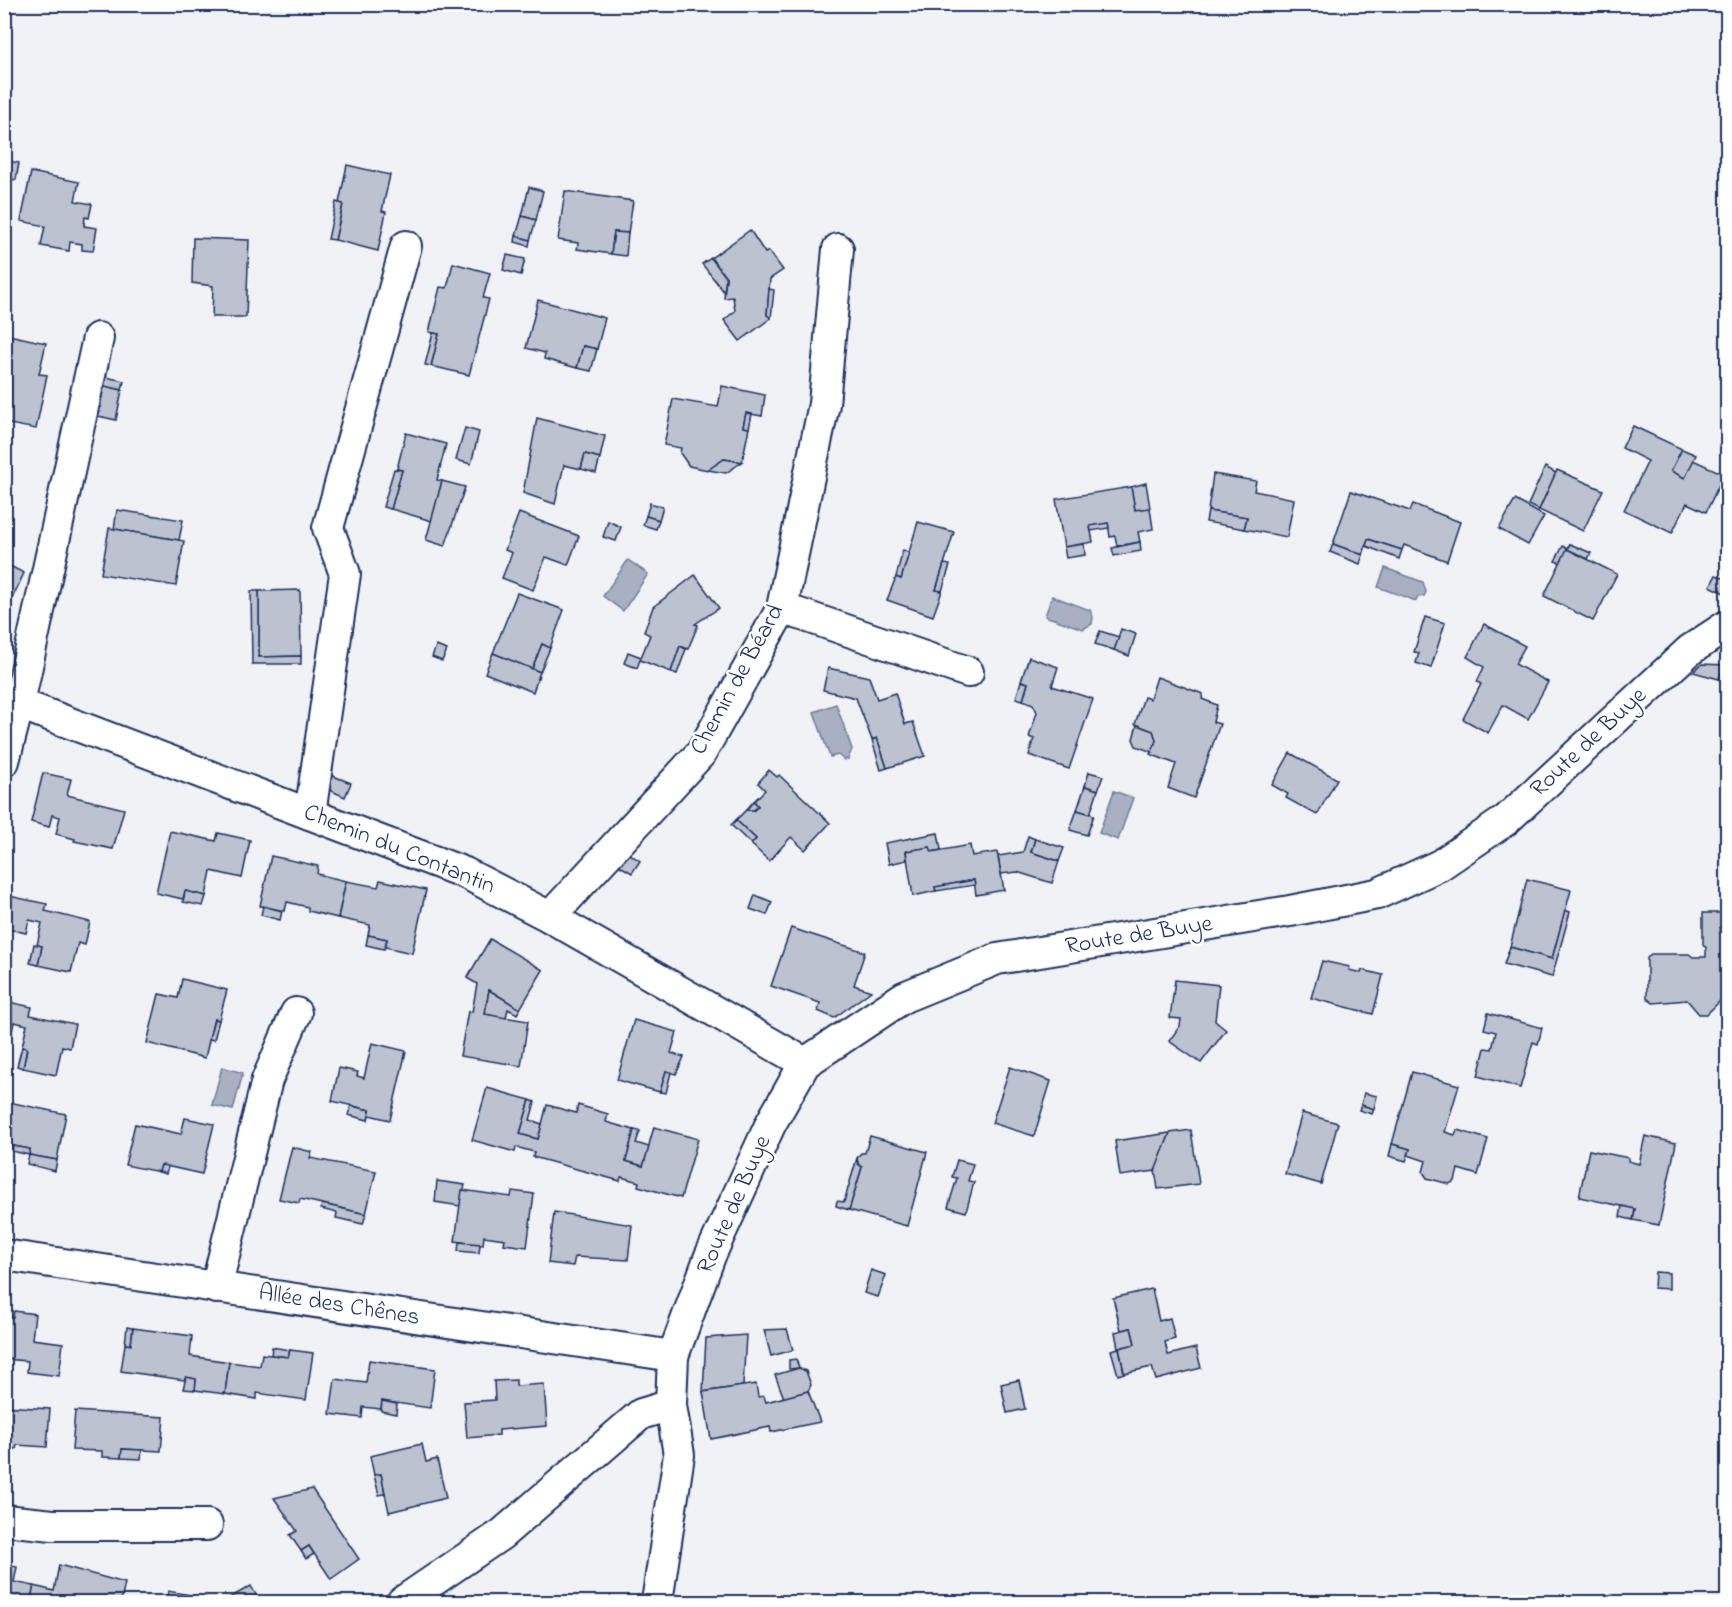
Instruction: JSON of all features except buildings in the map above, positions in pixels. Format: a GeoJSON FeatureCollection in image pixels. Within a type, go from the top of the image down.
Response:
{"type":"FeatureCollection","features":[{"type":"Feature","properties":{"kind":"street"},"geometry":{"type":"LineString","coordinates":[[310,814],[345,574],[328,528],[406,246]]}},
{"type":"Feature","properties":{"kind":"street","name":"Chemin de Béard"},"geometry":{"type":"LineString","coordinates":[[550,917],[700,753],[782,608],[824,404],[838,249]]}},
{"type":"Feature","properties":{"kind":"street"},"geometry":{"type":"LineString","coordinates":[[4,761],[12,700],[98,338]]}},
{"type":"Feature","properties":{"kind":"street"},"geometry":{"type":"LineString","coordinates":[[782,608],[968,672]]}},
{"type":"Feature","properties":{"kind":"street","name":"Route de Buye"},"geometry":{"type":"LineString","coordinates":[[657,1602],[679,1455],[671,1405],[673,1356],[715,1245],[771,1123],[805,1063],[904,997],[997,958],[1290,911],[1377,894],[1440,865],[1506,820],[1690,651],[1728,625]]}},
{"type":"Feature","properties":{"kind":"street","name":"Chemin du Contantin"},"geometry":{"type":"LineString","coordinates":[[12,700],[465,873],[550,917],[805,1063]]}},
{"type":"Feature","properties":{"kind":"street"},"geometry":{"type":"LineString","coordinates":[[216,1288],[267,1080],[296,1013]]}},
{"type":"Feature","properties":{"kind":"street","name":"Allée des Chênes"},"geometry":{"type":"LineString","coordinates":[[4,1256],[673,1356]]}},
{"type":"Feature","properties":{"kind":"street"},"geometry":{"type":"LineString","coordinates":[[402,1602],[502,1534],[641,1414],[671,1405]]}},
{"type":"Feature","properties":{"kind":"street"},"geometry":{"type":"LineString","coordinates":[[4,1520],[53,1525],[207,1525]]}},
{"type":"Feature","properties":{"kind":"water"},"geometry":{"type":"Polygon","coordinates":[[[628,560],[648,574],[623,611],[603,596],[628,560]]]}},
{"type":"Feature","properties":{"kind":"water"},"geometry":{"type":"Polygon","coordinates":[[[1385,568],[1423,582],[1426,592],[1424,596],[1418,597],[1416,601],[1378,587],[1385,568]]]}},
{"type":"Feature","properties":{"kind":"water"},"geometry":{"type":"Polygon","coordinates":[[[1052,596],[1090,610],[1093,617],[1092,624],[1083,629],[1045,616],[1052,596]]]}},
{"type":"Feature","properties":{"kind":"water"},"geometry":{"type":"Polygon","coordinates":[[[836,704],[852,749],[848,759],[844,760],[838,755],[830,757],[814,712],[836,704]]]}},
{"type":"Feature","properties":{"kind":"water"},"geometry":{"type":"Polygon","coordinates":[[[1114,791],[1133,798],[1118,840],[1099,833],[1114,791]]]}},
{"type":"Feature","properties":{"kind":"water"},"geometry":{"type":"Polygon","coordinates":[[[222,1067],[243,1073],[233,1110],[212,1105],[222,1067]]]}}]}
